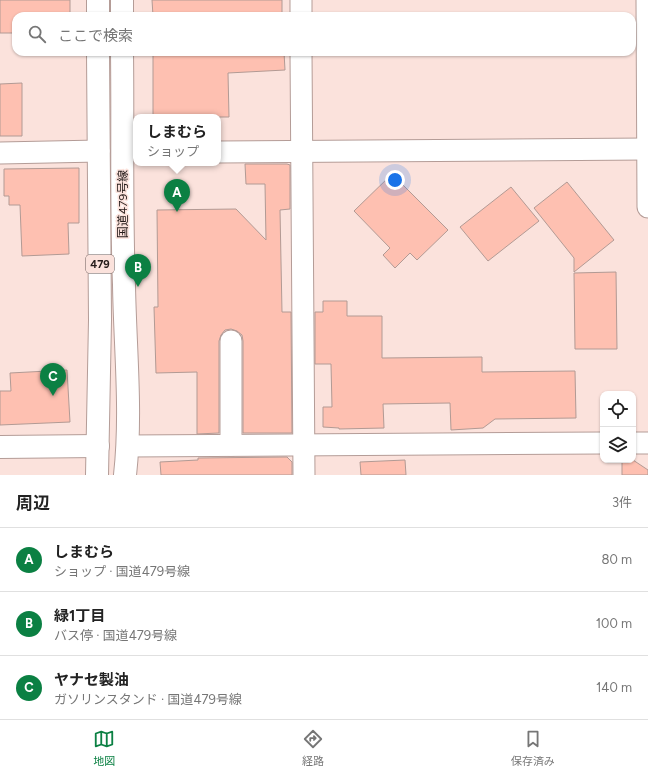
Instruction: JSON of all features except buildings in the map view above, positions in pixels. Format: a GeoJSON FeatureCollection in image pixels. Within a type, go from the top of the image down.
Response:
{"type":"FeatureCollection","features":[{"type":"Feature","properties":{"kind":"main road"},"geometry":{"type":"LineString","coordinates":[[98,0],[98,12]]}},
{"type":"Feature","properties":{"kind":"main road"},"geometry":{"type":"LineString","coordinates":[[122,0],[122,12]]}},
{"type":"Feature","properties":{"kind":"main road","name":"国道479号線"},"geometry":{"type":"LineString","coordinates":[[97,475],[100,320],[98,56]]}},
{"type":"Feature","properties":{"kind":"main road","name":"国道479号線"},"geometry":{"type":"LineString","coordinates":[[122,56],[130,153],[124,284],[128,385],[128,446],[125,475]]}},
{"type":"Feature","properties":{"kind":"main road"},"geometry":{"type":"LineString","coordinates":[[0,447],[98,446]]}},
{"type":"Feature","properties":{"kind":"street"},"geometry":{"type":"LineString","coordinates":[[301,0],[301,12]]}},
{"type":"Feature","properties":{"kind":"street"},"geometry":{"type":"LineString","coordinates":[[647,0],[648,207]]}},
{"type":"Feature","properties":{"kind":"street"},"geometry":{"type":"LineString","coordinates":[[301,56],[304,475]]}},
{"type":"Feature","properties":{"kind":"street"},"geometry":{"type":"LineString","coordinates":[[221,152],[302,150],[648,149]]}},
{"type":"Feature","properties":{"kind":"street"},"geometry":{"type":"LineString","coordinates":[[0,153],[99,151]]}},
{"type":"Feature","properties":{"kind":"street"},"geometry":{"type":"LineString","coordinates":[[231,341],[231,446]]}},
{"type":"Feature","properties":{"kind":"street"},"geometry":{"type":"LineString","coordinates":[[128,446],[600,443]]}},
{"type":"Feature","properties":{"kind":"street"},"geometry":{"type":"LineString","coordinates":[[636,443],[648,443]]}},
{"type":"Feature","properties":{"kind":"place","name":"しまむら"},"geometry":{"type":"Point","coordinates":[177,212]}},
{"type":"Feature","properties":{"kind":"place","name":"緑1丁目"},"geometry":{"type":"Point","coordinates":[138,287]}},
{"type":"Feature","properties":{"kind":"place","name":"ヤナセ製油"},"geometry":{"type":"Point","coordinates":[53,396]}}]}
